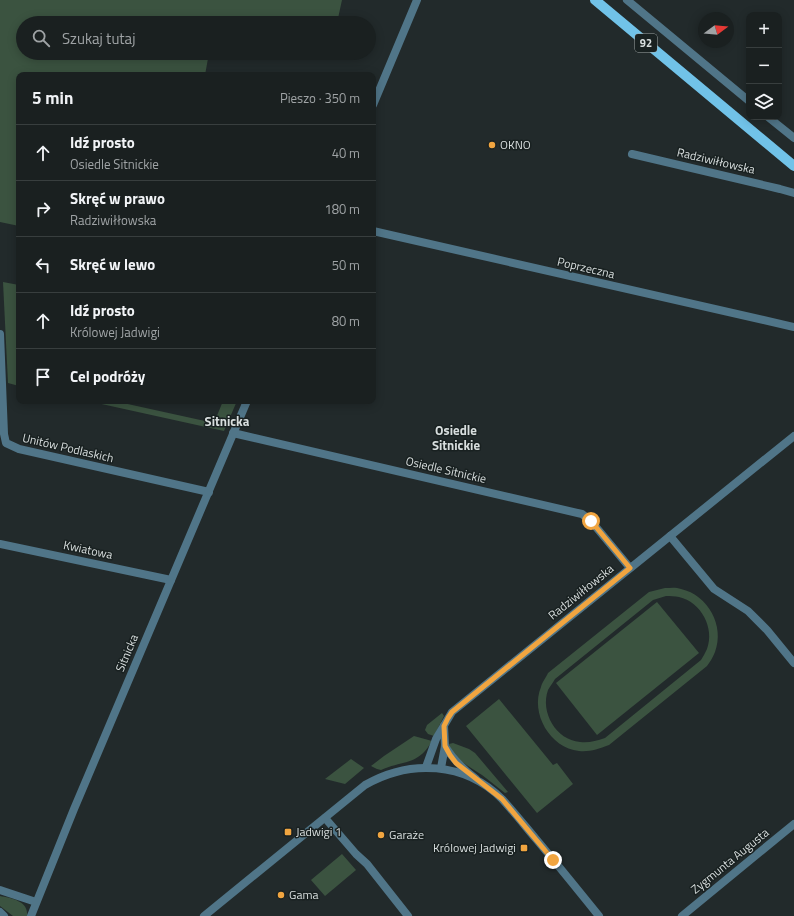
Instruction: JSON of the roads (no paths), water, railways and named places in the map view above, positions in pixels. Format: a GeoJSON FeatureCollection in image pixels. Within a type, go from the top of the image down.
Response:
{"type":"FeatureCollection","features":[{"type":"Feature","properties":{"kind":"main road","name":"92"},"geometry":{"type":"LineString","coordinates":[[595,0],[794,166]]}},
{"type":"Feature","properties":{"kind":"street"},"geometry":{"type":"LineString","coordinates":[[376,98],[417,0]]}},
{"type":"Feature","properties":{"kind":"street"},"geometry":{"type":"LineString","coordinates":[[627,0],[746,99]]}},
{"type":"Feature","properties":{"kind":"street"},"geometry":{"type":"LineString","coordinates":[[772,120],[794,138]]}},
{"type":"Feature","properties":{"kind":"street","name":"Radziwiłłowska"},"geometry":{"type":"LineString","coordinates":[[632,154],[794,193]]}},
{"type":"Feature","properties":{"kind":"street","name":"Poprzeczna"},"geometry":{"type":"LineString","coordinates":[[376,232],[794,328]]}},
{"type":"Feature","properties":{"kind":"street","name":"Unitów Podlaskich"},"geometry":{"type":"LineString","coordinates":[[0,334],[4,434],[6,443],[19,449],[209,492]]}},
{"type":"Feature","properties":{"kind":"street","name":"Sitnicka"},"geometry":{"type":"LineString","coordinates":[[31,916],[74,809],[246,404]]}},
{"type":"Feature","properties":{"kind":"street","name":"Osiedle Sitnickie"},"geometry":{"type":"LineString","coordinates":[[233,433],[582,514],[591,521],[630,568]]}},
{"type":"Feature","properties":{"kind":"street","name":"Radziwiłłowska"},"geometry":{"type":"LineString","coordinates":[[426,767],[436,739],[452,712],[794,436]]}},
{"type":"Feature","properties":{"kind":"street"},"geometry":{"type":"LineString","coordinates":[[670,536],[714,589],[748,611],[767,630],[794,663]]}},
{"type":"Feature","properties":{"kind":"street","name":"Kwiatowa"},"geometry":{"type":"LineString","coordinates":[[0,544],[171,580]]}},
{"type":"Feature","properties":{"kind":"street"},"geometry":{"type":"LineString","coordinates":[[441,768],[445,746],[444,726]]}},
{"type":"Feature","properties":{"kind":"street"},"geometry":{"type":"LineString","coordinates":[[445,746],[456,763],[502,799],[599,916]]}},
{"type":"Feature","properties":{"kind":"street"},"geometry":{"type":"LineString","coordinates":[[204,916],[365,785],[374,780],[396,772],[426,767],[441,768],[459,772],[481,783]]}},
{"type":"Feature","properties":{"kind":"street"},"geometry":{"type":"LineString","coordinates":[[325,818],[356,854],[367,864],[408,916]]}},
{"type":"Feature","properties":{"kind":"street","name":"Zygmunta Augusta"},"geometry":{"type":"LineString","coordinates":[[682,916],[794,824]]}},
{"type":"Feature","properties":{"kind":"street"},"geometry":{"type":"LineString","coordinates":[[0,890],[36,902]]}},
{"type":"Feature","properties":{"kind":"street"},"geometry":{"type":"LineString","coordinates":[[0,912],[4,916]]}},
{"type":"Feature","properties":{"kind":"place","name":"OKNO"},"geometry":{"type":"Point","coordinates":[492,145]}},
{"type":"Feature","properties":{"kind":"place","name":"Jadwigi 1"},"geometry":{"type":"Point","coordinates":[288,832]}},
{"type":"Feature","properties":{"kind":"place","name":"Garaże"},"geometry":{"type":"Point","coordinates":[381,835]}},
{"type":"Feature","properties":{"kind":"place","name":"Królowej Jadwigi"},"geometry":{"type":"Point","coordinates":[524,848]}},
{"type":"Feature","properties":{"kind":"place","name":"Gama"},"geometry":{"type":"Point","coordinates":[281,895]}},
{"type":"Feature","properties":{"kind":"district","name":"Sitnicka"},"geometry":{"type":"Point","coordinates":[227,421]}},
{"type":"Feature","properties":{"kind":"district","name":"Osiedle Sitnickie"},"geometry":{"type":"Point","coordinates":[456,438]}}]}
